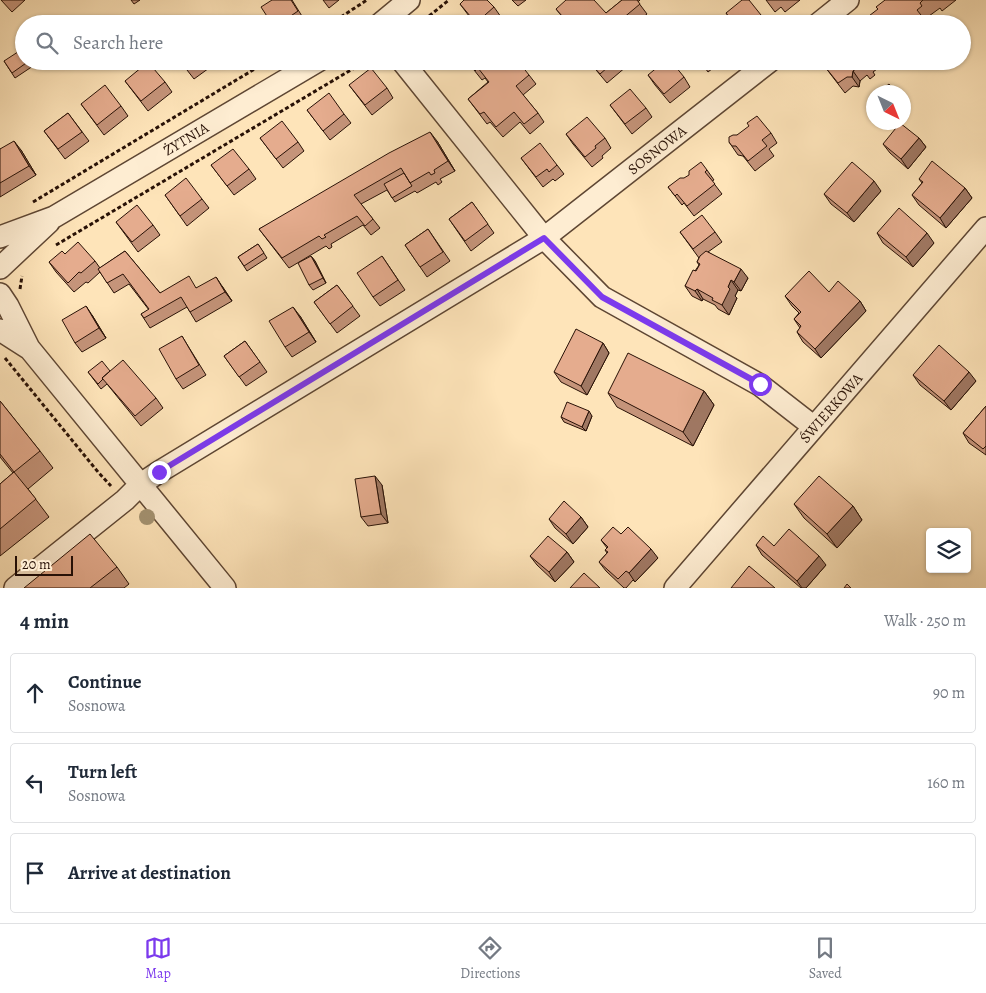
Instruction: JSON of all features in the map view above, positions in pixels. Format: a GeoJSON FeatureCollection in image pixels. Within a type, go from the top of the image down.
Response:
{"type":"FeatureCollection","features":[{"type":"Feature","properties":{"kind":"street"},"geometry":{"type":"LineString","coordinates":[[391,15],[409,0]]}},
{"type":"Feature","properties":{"kind":"street"},"geometry":{"type":"LineString","coordinates":[[829,15],[848,0]]}},
{"type":"Feature","properties":{"kind":"street","name":"ŻYTNIA"},"geometry":{"type":"LineString","coordinates":[[0,237],[54,217],[303,70]]}},
{"type":"Feature","properties":{"kind":"street"},"geometry":{"type":"LineString","coordinates":[[409,70],[544,238],[602,297],[760,384],[814,427]]}},
{"type":"Feature","properties":{"kind":"street","name":"SOSNOWA"},"geometry":{"type":"LineString","coordinates":[[15,588],[125,500],[141,484],[159,472],[544,238],[759,70]]}},
{"type":"Feature","properties":{"kind":"street","name":"ŻYTNIA"},"geometry":{"type":"LineString","coordinates":[[0,268],[54,217]]}},
{"type":"Feature","properties":{"kind":"street","name":"ŚWIERKOWA"},"geometry":{"type":"LineString","coordinates":[[675,588],[986,228]]}},
{"type":"Feature","properties":{"kind":"street"},"geometry":{"type":"LineString","coordinates":[[0,294],[29,348],[225,588]]}},
{"type":"Feature","properties":{"kind":"street"},"geometry":{"type":"LineString","coordinates":[[0,330],[29,348]]}},
{"type":"Feature","properties":{"kind":"path"},"geometry":{"type":"LineString","coordinates":[[344,15],[367,0]]}},
{"type":"Feature","properties":{"kind":"path"},"geometry":{"type":"LineString","coordinates":[[430,15],[449,0]]}},
{"type":"Feature","properties":{"kind":"path"},"geometry":{"type":"LineString","coordinates":[[25,207],[253,70]]}},
{"type":"Feature","properties":{"kind":"path"},"geometry":{"type":"LineString","coordinates":[[49,249],[351,70]]}},
{"type":"Feature","properties":{"kind":"path"},"geometry":{"type":"LineString","coordinates":[[0,352],[98,472],[125,500]]}},
{"type":"Feature","properties":{"kind":"building"},"geometry":{"type":"Polygon","coordinates":[[[272,0],[291,0],[298,11],[292,15],[266,15],[261,7],[272,0]]]}},
{"type":"Feature","properties":{"kind":"building"},"geometry":{"type":"Polygon","coordinates":[[[464,0],[487,0],[494,7],[485,15],[469,15],[460,4],[464,0]]]}},
{"type":"Feature","properties":{"kind":"building"},"geometry":{"type":"Polygon","coordinates":[[[566,0],[594,0],[606,13],[622,0],[637,0],[640,4],[627,15],[561,15],[556,9],[566,0]]]}},
{"type":"Feature","properties":{"kind":"building"},"geometry":{"type":"Polygon","coordinates":[[[742,0],[749,0],[761,15],[728,15],[726,13],[742,0]]]}},
{"type":"Feature","properties":{"kind":"building"},"geometry":{"type":"Polygon","coordinates":[[[885,0],[923,0],[920,3],[922,6],[917,10],[921,15],[870,15],[878,9],[876,7],[885,0]]]}},
{"type":"Feature","properties":{"kind":"building"},"geometry":{"type":"Polygon","coordinates":[[[15,54],[16,70],[12,73],[4,61],[15,54]]]}},
{"type":"Feature","properties":{"kind":"building"},"geometry":{"type":"Polygon","coordinates":[[[138,70],[155,70],[165,82],[141,101],[125,81],[138,70]]]}},
{"type":"Feature","properties":{"kind":"building"},"geometry":{"type":"Polygon","coordinates":[[[368,70],[373,70],[387,88],[365,105],[349,85],[368,70]]]}},
{"type":"Feature","properties":{"kind":"building"},"geometry":{"type":"Polygon","coordinates":[[[480,70],[525,70],[529,75],[516,86],[538,113],[524,124],[514,112],[496,127],[484,112],[480,114],[468,99],[489,82],[480,70]]]}},
{"type":"Feature","properties":{"kind":"building"},"geometry":{"type":"Polygon","coordinates":[[[596,70],[605,70],[600,74],[596,70]]]}},
{"type":"Feature","properties":{"kind":"building"},"geometry":{"type":"Polygon","coordinates":[[[654,70],[678,70],[684,77],[664,94],[648,75],[654,70]]]}},
{"type":"Feature","properties":{"kind":"building"},"geometry":{"type":"Polygon","coordinates":[[[828,70],[854,70],[852,77],[847,77],[838,83],[828,70]]]}},
{"type":"Feature","properties":{"kind":"building"},"geometry":{"type":"Polygon","coordinates":[[[105,85],[121,106],[97,125],[81,104],[105,85]]]}},
{"type":"Feature","properties":{"kind":"building"},"geometry":{"type":"Polygon","coordinates":[[[630,89],[646,108],[625,124],[610,105],[630,89]]]}},
{"type":"Feature","properties":{"kind":"building"},"geometry":{"type":"Polygon","coordinates":[[[329,93],[344,114],[323,131],[307,110],[329,93]]]}},
{"type":"Feature","properties":{"kind":"building"},"geometry":{"type":"Polygon","coordinates":[[[68,113],[82,132],[58,149],[44,131],[68,113]]]}},
{"type":"Feature","properties":{"kind":"building"},"geometry":{"type":"Polygon","coordinates":[[[757,116],[771,133],[762,140],[767,146],[748,161],[736,146],[732,146],[729,142],[729,137],[737,135],[749,126],[747,123],[757,116]]]}},
{"type":"Feature","properties":{"kind":"building"},"geometry":{"type":"Polygon","coordinates":[[[587,117],[605,138],[585,157],[566,134],[587,117]]]}},
{"type":"Feature","properties":{"kind":"building"},"geometry":{"type":"Polygon","coordinates":[[[282,121],[298,142],[276,159],[260,138],[282,121]]]}},
{"type":"Feature","properties":{"kind":"building"},"geometry":{"type":"Polygon","coordinates":[[[894,130],[909,130],[919,138],[901,159],[883,144],[894,130]]]}},
{"type":"Feature","properties":{"kind":"building"},"geometry":{"type":"Polygon","coordinates":[[[430,132],[448,161],[434,170],[435,173],[431,175],[429,172],[410,183],[401,168],[354,195],[373,219],[365,226],[357,216],[324,235],[326,237],[322,239],[319,236],[282,258],[259,229],[389,153],[430,132]]]}},
{"type":"Feature","properties":{"kind":"building"},"geometry":{"type":"Polygon","coordinates":[[[14,141],[29,166],[0,183],[0,149],[14,141]]]}},
{"type":"Feature","properties":{"kind":"building"},"geometry":{"type":"Polygon","coordinates":[[[540,143],[557,165],[549,172],[547,169],[536,177],[521,158],[540,143]]]}},
{"type":"Feature","properties":{"kind":"building"},"geometry":{"type":"Polygon","coordinates":[[[233,149],[249,169],[227,186],[211,165],[233,149]]]}},
{"type":"Feature","properties":{"kind":"building"},"geometry":{"type":"Polygon","coordinates":[[[932,161],[965,188],[940,218],[912,195],[923,182],[919,179],[932,161]]]}},
{"type":"Feature","properties":{"kind":"building"},"geometry":{"type":"Polygon","coordinates":[[[701,162],[707,170],[705,172],[715,184],[687,206],[668,187],[680,178],[689,175],[689,171],[701,162]]]}},
{"type":"Feature","properties":{"kind":"building"},"geometry":{"type":"Polygon","coordinates":[[[852,162],[874,181],[847,213],[824,194],[852,162]]]}},
{"type":"Feature","properties":{"kind":"building"},"geometry":{"type":"Polygon","coordinates":[[[404,173],[412,186],[392,198],[384,184],[404,173]]]}},
{"type":"Feature","properties":{"kind":"building"},"geometry":{"type":"Polygon","coordinates":[[[186,178],[202,199],[180,216],[165,195],[186,178]]]}},
{"type":"Feature","properties":{"kind":"building"},"geometry":{"type":"Polygon","coordinates":[[[472,202],[488,224],[465,241],[449,219],[472,202]]]}},
{"type":"Feature","properties":{"kind":"building"},"geometry":{"type":"Polygon","coordinates":[[[137,205],[153,225],[132,242],[116,222],[137,205]]]}},
{"type":"Feature","properties":{"kind":"building"},"geometry":{"type":"Polygon","coordinates":[[[899,208],[927,233],[906,257],[877,233],[899,208]]]}},
{"type":"Feature","properties":{"kind":"building"},"geometry":{"type":"Polygon","coordinates":[[[702,215],[715,232],[693,249],[680,232],[702,215]]]}},
{"type":"Feature","properties":{"kind":"building"},"geometry":{"type":"Polygon","coordinates":[[[428,229],[443,252],[420,267],[405,245],[428,229]]]}},
{"type":"Feature","properties":{"kind":"building"},"geometry":{"type":"Polygon","coordinates":[[[78,242],[95,261],[81,273],[79,272],[68,283],[49,262],[62,251],[65,254],[78,242]]]}},
{"type":"Feature","properties":{"kind":"building"},"geometry":{"type":"Polygon","coordinates":[[[258,244],[264,253],[244,266],[238,257],[258,244]]]}},
{"type":"Feature","properties":{"kind":"building"},"geometry":{"type":"Polygon","coordinates":[[[125,251],[160,293],[189,276],[196,288],[216,277],[225,292],[190,312],[181,297],[144,318],[141,314],[149,309],[123,274],[107,283],[98,269],[125,251]]]}},
{"type":"Feature","properties":{"kind":"building"},"geometry":{"type":"Polygon","coordinates":[[[706,251],[741,269],[734,282],[731,280],[728,287],[730,289],[722,305],[697,289],[695,291],[685,286],[693,270],[696,271],[700,264],[697,262],[700,256],[706,251]]]}},
{"type":"Feature","properties":{"kind":"building"},"geometry":{"type":"Polygon","coordinates":[[[311,256],[323,278],[309,285],[298,263],[311,256]]]}},
{"type":"Feature","properties":{"kind":"building"},"geometry":{"type":"Polygon","coordinates":[[[382,256],[398,280],[373,297],[357,273],[382,256]]]}},
{"type":"Feature","properties":{"kind":"building"},"geometry":{"type":"Polygon","coordinates":[[[809,271],[829,292],[838,281],[860,301],[815,349],[797,332],[801,326],[794,319],[801,312],[785,296],[809,271]]]}},
{"type":"Feature","properties":{"kind":"building"},"geometry":{"type":"Polygon","coordinates":[[[337,285],[353,306],[330,324],[314,302],[337,285]]]}},
{"type":"Feature","properties":{"kind":"building"},"geometry":{"type":"Polygon","coordinates":[[[86,306],[99,328],[75,343],[62,320],[86,306]]]}},
{"type":"Feature","properties":{"kind":"building"},"geometry":{"type":"Polygon","coordinates":[[[293,307],[309,332],[285,347],[269,321],[293,307]]]}},
{"type":"Feature","properties":{"kind":"building"},"geometry":{"type":"Polygon","coordinates":[[[576,329],[603,343],[581,386],[554,372],[576,329]]]}},
{"type":"Feature","properties":{"kind":"building"},"geometry":{"type":"Polygon","coordinates":[[[182,336],[199,365],[176,379],[159,349],[182,336]]]}},
{"type":"Feature","properties":{"kind":"building"},"geometry":{"type":"Polygon","coordinates":[[[245,341],[260,362],[239,377],[224,356],[245,341]]]}},
{"type":"Feature","properties":{"kind":"building"},"geometry":{"type":"Polygon","coordinates":[[[939,345],[969,372],[944,401],[913,375],[939,345]]]}},
{"type":"Feature","properties":{"kind":"building"},"geometry":{"type":"Polygon","coordinates":[[[628,353],[704,391],[683,432],[608,393],[628,353]]]}},
{"type":"Feature","properties":{"kind":"building"},"geometry":{"type":"Polygon","coordinates":[[[123,360],[156,398],[135,416],[102,378],[123,360]]]}},
{"type":"Feature","properties":{"kind":"building"},"geometry":{"type":"Polygon","coordinates":[[[102,361],[110,371],[98,384],[88,372],[102,361]]]}},
{"type":"Feature","properties":{"kind":"building"},"geometry":{"type":"Polygon","coordinates":[[[0,401],[40,451],[14,472],[0,454],[0,401]]]}},
{"type":"Feature","properties":{"kind":"building"},"geometry":{"type":"Polygon","coordinates":[[[567,402],[589,411],[582,427],[561,417],[567,402]]]}},
{"type":"Feature","properties":{"kind":"building"},"geometry":{"type":"Polygon","coordinates":[[[986,406],[986,446],[983,449],[963,433],[986,406]]]}},
{"type":"Feature","properties":{"kind":"building"},"geometry":{"type":"Polygon","coordinates":[[[14,472],[36,499],[0,529],[0,484],[14,472]]]}},
{"type":"Feature","properties":{"kind":"building"},"geometry":{"type":"Polygon","coordinates":[[[375,476],[381,514],[361,517],[355,479],[375,476]]]}},
{"type":"Feature","properties":{"kind":"building"},"geometry":{"type":"Polygon","coordinates":[[[819,476],[853,506],[827,534],[794,504],[819,476]]]}},
{"type":"Feature","properties":{"kind":"building"},"geometry":{"type":"Polygon","coordinates":[[[564,501],[581,517],[566,534],[549,519],[564,501]]]}},
{"type":"Feature","properties":{"kind":"building"},"geometry":{"type":"Polygon","coordinates":[[[613,527],[621,534],[628,527],[651,549],[629,573],[626,571],[618,579],[599,562],[608,552],[605,550],[608,547],[601,540],[613,527]]]}},
{"type":"Feature","properties":{"kind":"building"},"geometry":{"type":"Polygon","coordinates":[[[789,529],[819,556],[797,581],[756,545],[763,536],[774,546],[789,529]]]}},
{"type":"Feature","properties":{"kind":"building"},"geometry":{"type":"Polygon","coordinates":[[[90,534],[117,567],[90,588],[24,588],[90,534]]]}},
{"type":"Feature","properties":{"kind":"building"},"geometry":{"type":"Polygon","coordinates":[[[548,536],[567,552],[549,572],[530,556],[548,536]]]}},
{"type":"Feature","properties":{"kind":"building"},"geometry":{"type":"Polygon","coordinates":[[[749,566],[775,588],[731,588],[749,566]]]}},
{"type":"Feature","properties":{"kind":"building"},"geometry":{"type":"Polygon","coordinates":[[[584,573],[600,588],[570,588],[584,573]]]}},
{"type":"Feature","properties":{"kind":"route"},"geometry":{"type":"LineString","coordinates":[[159,472],[544,238],[602,297],[760,384]]}}]}
